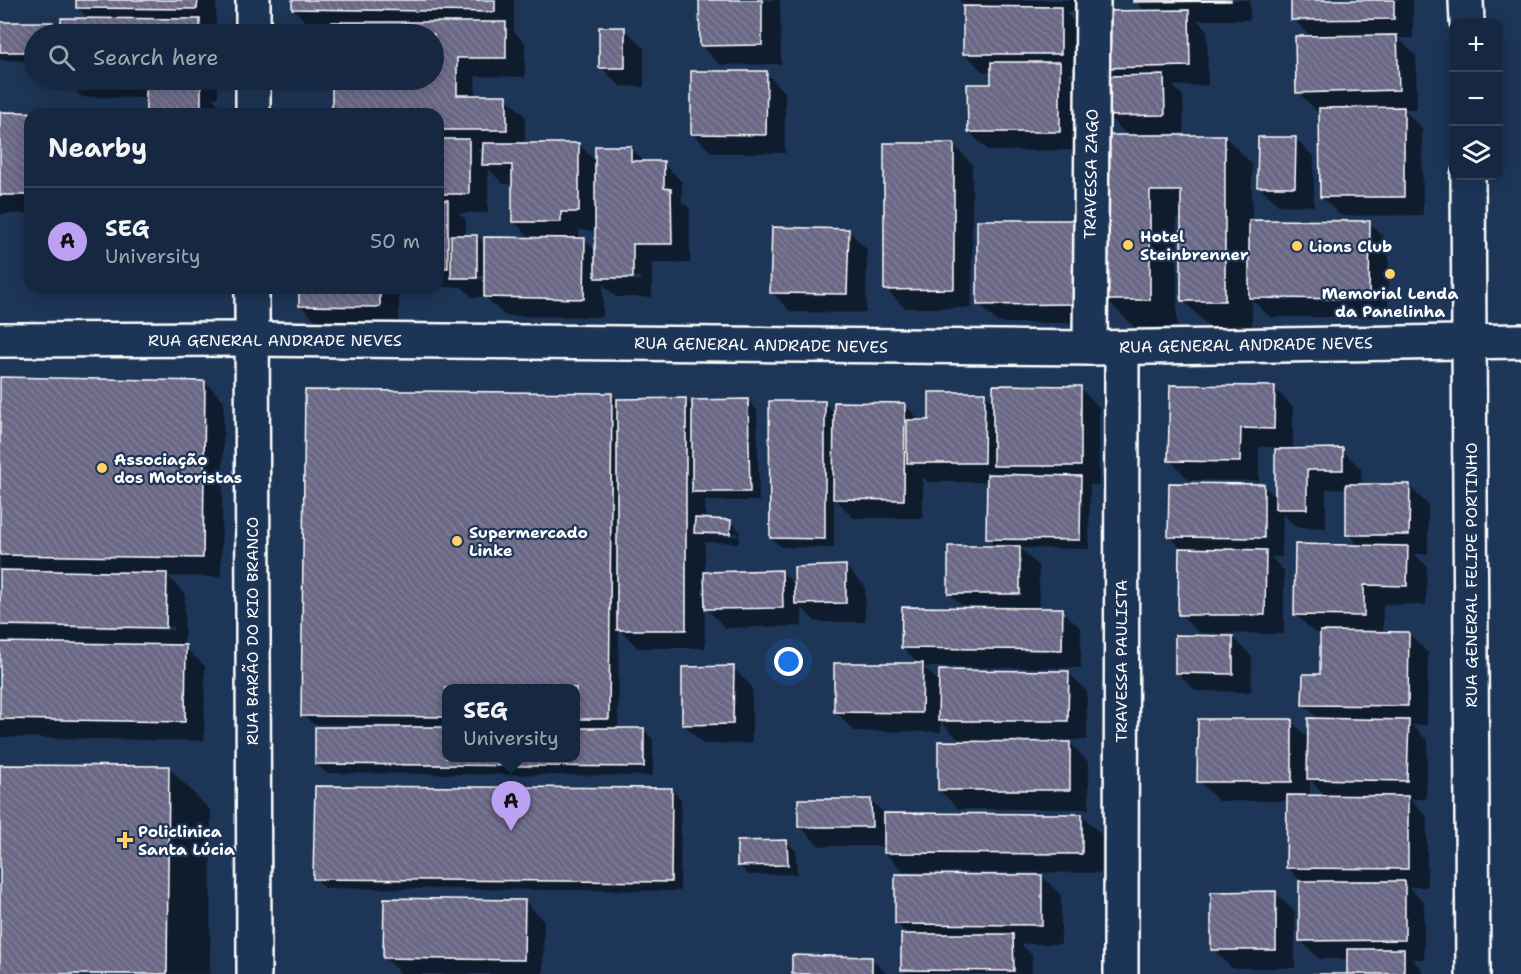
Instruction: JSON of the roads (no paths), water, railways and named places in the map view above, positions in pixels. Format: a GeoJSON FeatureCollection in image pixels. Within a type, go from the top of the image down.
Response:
{"type":"FeatureCollection","features":[{"type":"Feature","properties":{"kind":"street"},"geometry":{"type":"LineString","coordinates":[[253,0],[253,24]]}},
{"type":"Feature","properties":{"kind":"street","name":"TRAVESSA ZAGO"},"geometry":{"type":"LineString","coordinates":[[1090,348],[1093,0]]}},
{"type":"Feature","properties":{"kind":"street"},"geometry":{"type":"LineString","coordinates":[[1467,0],[1467,18]]}},
{"type":"Feature","properties":{"kind":"street"},"geometry":{"type":"LineString","coordinates":[[253,90],[253,108]]}},
{"type":"Feature","properties":{"kind":"street","name":"RUA GENERAL FELIPE PORTINHO"},"geometry":{"type":"LineString","coordinates":[[1468,180],[1473,974]]}},
{"type":"Feature","properties":{"kind":"street","name":"RUA BARÃO DO RIO BRANCO"},"geometry":{"type":"LineString","coordinates":[[252,294],[254,974]]}},
{"type":"Feature","properties":{"kind":"street","name":"RUA GENERAL ANDRADE NEVES"},"geometry":{"type":"LineString","coordinates":[[0,340],[251,339],[1090,348],[1521,341]]}},
{"type":"Feature","properties":{"kind":"street","name":"TRAVESSA PAULISTA"},"geometry":{"type":"LineString","coordinates":[[1121,974],[1122,348]]}},
{"type":"Feature","properties":{"kind":"place","name":"Hotel Steinbrenner"},"geometry":{"type":"Point","coordinates":[1128,245]}},
{"type":"Feature","properties":{"kind":"place","name":"Lions Club"},"geometry":{"type":"Point","coordinates":[1297,246]}},
{"type":"Feature","properties":{"kind":"place","name":"Memorial Lenda da Panelinha"},"geometry":{"type":"Point","coordinates":[1390,274]}},
{"type":"Feature","properties":{"kind":"place","name":"Associação dos Motoristas"},"geometry":{"type":"Point","coordinates":[102,468]}},
{"type":"Feature","properties":{"kind":"place","name":"Supermercado Linke"},"geometry":{"type":"Point","coordinates":[457,541]}},
{"type":"Feature","properties":{"kind":"place","name":"SEG"},"geometry":{"type":"Point","coordinates":[511,831]}},
{"type":"Feature","properties":{"kind":"place","name":"Policlinica Santa Lúcia"},"geometry":{"type":"Point","coordinates":[125,840]}}]}
